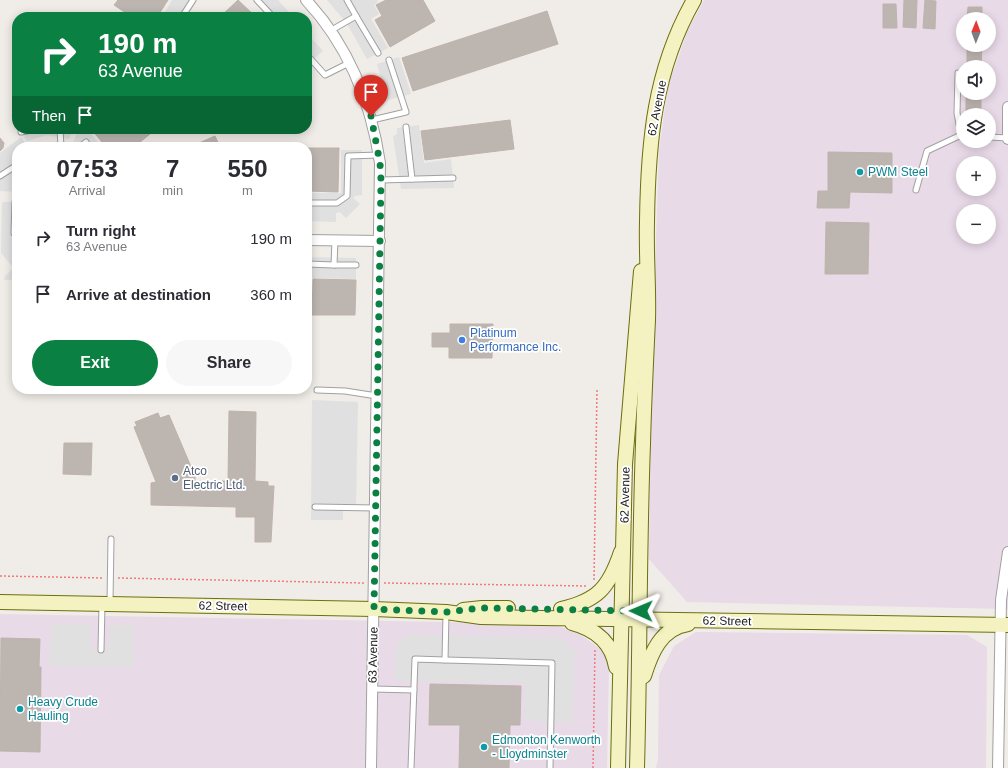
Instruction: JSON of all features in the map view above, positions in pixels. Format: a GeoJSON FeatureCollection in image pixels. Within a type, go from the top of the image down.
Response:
{"type":"FeatureCollection","features":[{"type":"Feature","properties":{"kind":"main road","name":"62 Avenue"},"geometry":{"type":"LineString","coordinates":[[618,768],[626,444],[636,342],[639,285],[646,223],[650,146],[656,100],[667,58],[677,32],[694,0]]}},
{"type":"Feature","properties":{"kind":"main road","name":"62 Avenue"},"geometry":{"type":"LineString","coordinates":[[637,768],[643,444],[648,285],[646,223]]}},
{"type":"Feature","properties":{"kind":"main road"},"geometry":{"type":"LineString","coordinates":[[561,609],[587,602],[601,590],[614,569],[624,540]]}},
{"type":"Feature","properties":{"kind":"main road","name":"62 Street"},"geometry":{"type":"LineString","coordinates":[[0,602],[374,609],[446,612],[481,617],[549,619],[622,615]]}},
{"type":"Feature","properties":{"kind":"main road","name":"62 Street"},"geometry":{"type":"LineString","coordinates":[[446,612],[482,608],[561,609],[622,615],[714,620],[1004,621]]}},
{"type":"Feature","properties":{"kind":"main road","name":"62 Street"},"geometry":{"type":"LineString","coordinates":[[641,616],[1004,621]]}},
{"type":"Feature","properties":{"kind":"main road"},"geometry":{"type":"LineString","coordinates":[[549,619],[582,626],[601,636],[614,656],[620,689]]}},
{"type":"Feature","properties":{"kind":"main road"},"geometry":{"type":"LineString","coordinates":[[639,692],[651,655],[658,642],[671,630],[682,625],[714,620]]}},
{"type":"Feature","properties":{"kind":"street","name":"63 Avenue"},"geometry":{"type":"LineString","coordinates":[[306,0],[330,31],[363,91],[372,120],[379,155],[381,180],[371,768]]}},
{"type":"Feature","properties":{"kind":"street"},"geometry":{"type":"LineString","coordinates":[[1008,107],[1008,138]]}},
{"type":"Feature","properties":{"kind":"street"},"geometry":{"type":"LineString","coordinates":[[312,240],[380,241]]}},
{"type":"Feature","properties":{"kind":"street"},"geometry":{"type":"LineString","coordinates":[[998,768],[1004,621],[1000,600],[1008,552]]}},
{"type":"Feature","properties":{"kind":"lane"},"geometry":{"type":"LineString","coordinates":[[185,12],[193,0]]}},
{"type":"Feature","properties":{"kind":"lane"},"geometry":{"type":"LineString","coordinates":[[257,0],[268,12]]}},
{"type":"Feature","properties":{"kind":"lane"},"geometry":{"type":"LineString","coordinates":[[346,0],[378,52]]}},
{"type":"Feature","properties":{"kind":"lane"},"geometry":{"type":"LineString","coordinates":[[330,31],[356,16]]}},
{"type":"Feature","properties":{"kind":"lane"},"geometry":{"type":"LineString","coordinates":[[372,120],[406,112],[389,60]]}},
{"type":"Feature","properties":{"kind":"lane"},"geometry":{"type":"LineString","coordinates":[[312,61],[325,75],[350,65]]}},
{"type":"Feature","properties":{"kind":"lane"},"geometry":{"type":"LineString","coordinates":[[406,127],[412,179]]}},
{"type":"Feature","properties":{"kind":"lane"},"geometry":{"type":"LineString","coordinates":[[996,137],[1008,138]]}},
{"type":"Feature","properties":{"kind":"lane"},"geometry":{"type":"LineString","coordinates":[[916,190],[927,151],[956,138]]}},
{"type":"Feature","properties":{"kind":"lane"},"geometry":{"type":"LineString","coordinates":[[312,203],[337,203],[347,196],[348,156],[379,155]]}},
{"type":"Feature","properties":{"kind":"lane"},"geometry":{"type":"LineString","coordinates":[[0,176],[12,168]]}},
{"type":"Feature","properties":{"kind":"lane"},"geometry":{"type":"LineString","coordinates":[[381,180],[453,178]]}},
{"type":"Feature","properties":{"kind":"lane"},"geometry":{"type":"LineString","coordinates":[[334,265],[335,240]]}},
{"type":"Feature","properties":{"kind":"lane"},"geometry":{"type":"LineString","coordinates":[[312,264],[356,265]]}},
{"type":"Feature","properties":{"kind":"lane"},"geometry":{"type":"LineString","coordinates":[[317,390],[345,391],[378,396]]}},
{"type":"Feature","properties":{"kind":"lane"},"geometry":{"type":"LineString","coordinates":[[315,507],[376,508]]}},
{"type":"Feature","properties":{"kind":"lane"},"geometry":{"type":"LineString","coordinates":[[101,650],[111,539]]}},
{"type":"Feature","properties":{"kind":"lane"},"geometry":{"type":"LineString","coordinates":[[445,660],[446,612]]}},
{"type":"Feature","properties":{"kind":"lane"},"geometry":{"type":"LineString","coordinates":[[411,768],[415,660],[445,660],[552,663],[550,768]]}},
{"type":"Feature","properties":{"kind":"lane"},"geometry":{"type":"LineString","coordinates":[[373,689],[414,690]]}},
{"type":"Feature","properties":{"kind":"path"},"geometry":{"type":"LineString","coordinates":[[386,583],[592,585],[597,389]]}},
{"type":"Feature","properties":{"kind":"path"},"geometry":{"type":"LineString","coordinates":[[0,576],[103,578]]}},
{"type":"Feature","properties":{"kind":"path"},"geometry":{"type":"LineString","coordinates":[[119,578],[363,582]]}},
{"type":"Feature","properties":{"kind":"path"},"geometry":{"type":"LineString","coordinates":[[593,768],[596,643]]}},
{"type":"Feature","properties":{"kind":"shaded area"},"geometry":{"type":"Polygon","coordinates":[[[172,0],[193,0],[185,12],[165,12],[172,0]]]}},
{"type":"Feature","properties":{"kind":"shaded area"},"geometry":{"type":"Polygon","coordinates":[[[257,0],[278,0],[289,12],[268,12],[257,0]]]}},
{"type":"Feature","properties":{"kind":"shaded area"},"geometry":{"type":"Polygon","coordinates":[[[327,0],[377,0],[378,2],[374,5],[379,14],[371,19],[388,48],[367,59],[346,22],[327,0]]]}},
{"type":"Feature","properties":{"kind":"shaded area"},"geometry":{"type":"Polygon","coordinates":[[[704,0],[1008,0],[1008,609],[687,602],[649,559],[652,352],[659,151],[668,86],[688,30],[704,0]]]}},
{"type":"Feature","properties":{"kind":"shaded area"},"geometry":{"type":"Polygon","coordinates":[[[312,39],[323,51],[312,60],[312,39]]]}},
{"type":"Feature","properties":{"kind":"shaded area"},"geometry":{"type":"Polygon","coordinates":[[[399,57],[411,94],[388,100],[377,64],[399,57]]]}},
{"type":"Feature","properties":{"kind":"shaded area"},"geometry":{"type":"Polygon","coordinates":[[[419,125],[424,163],[451,159],[454,188],[401,189],[393,136],[397,134],[397,128],[419,125]]]}},
{"type":"Feature","properties":{"kind":"shaded area"},"geometry":{"type":"Polygon","coordinates":[[[22,134],[71,134],[69,139],[47,135],[27,141],[22,134]]]}},
{"type":"Feature","properties":{"kind":"shaded area"},"geometry":{"type":"Polygon","coordinates":[[[76,134],[91,134],[98,142],[74,142],[76,134]]]}},
{"type":"Feature","properties":{"kind":"shaded area"},"geometry":{"type":"Polygon","coordinates":[[[21,137],[24,142],[14,142],[21,137]]]}},
{"type":"Feature","properties":{"kind":"shaded area"},"geometry":{"type":"Polygon","coordinates":[[[12,144],[12,192],[0,191],[0,153],[12,144]]]}},
{"type":"Feature","properties":{"kind":"shaded area"},"geometry":{"type":"Polygon","coordinates":[[[341,150],[362,150],[362,195],[355,196],[353,198],[360,204],[346,218],[340,212],[336,213],[336,222],[312,221],[312,193],[341,193],[341,150]]]}},
{"type":"Feature","properties":{"kind":"shaded area"},"geometry":{"type":"Polygon","coordinates":[[[2,202],[12,202],[12,266],[1,253],[2,202]]]}},
{"type":"Feature","properties":{"kind":"shaded area"},"geometry":{"type":"Polygon","coordinates":[[[312,257],[356,258],[356,279],[312,278],[312,257]]]}},
{"type":"Feature","properties":{"kind":"shaded area"},"geometry":{"type":"Polygon","coordinates":[[[12,270],[12,280],[4,280],[5,276],[12,270]]]}},
{"type":"Feature","properties":{"kind":"shaded area"},"geometry":{"type":"Polygon","coordinates":[[[312,400],[358,402],[356,508],[343,507],[343,520],[311,520],[312,400]]]}},
{"type":"Feature","properties":{"kind":"shaded area"},"geometry":{"type":"Polygon","coordinates":[[[0,614],[550,624],[577,632],[603,651],[609,666],[607,768],[0,768],[0,614]]]}},
{"type":"Feature","properties":{"kind":"shaded area"},"geometry":{"type":"Polygon","coordinates":[[[51,624],[91,625],[91,649],[109,650],[110,625],[134,625],[133,668],[49,666],[51,624]]]}},
{"type":"Feature","properties":{"kind":"shaded area"},"geometry":{"type":"Polygon","coordinates":[[[696,632],[967,635],[987,647],[986,768],[656,768],[658,759],[659,675],[674,646],[696,632]]]}},
{"type":"Feature","properties":{"kind":"shaded area"},"geometry":{"type":"Polygon","coordinates":[[[407,635],[561,637],[575,651],[573,723],[525,720],[525,682],[395,681],[396,645],[407,635]]]}},
{"type":"Feature","properties":{"kind":"building"},"geometry":{"type":"Polygon","coordinates":[[[118,0],[168,0],[160,12],[124,12],[114,5],[118,0]]]}},
{"type":"Feature","properties":{"kind":"building"},"geometry":{"type":"Polygon","coordinates":[[[238,0],[251,12],[225,12],[238,0]]]}},
{"type":"Feature","properties":{"kind":"building"},"geometry":{"type":"Polygon","coordinates":[[[386,0],[423,0],[435,21],[390,47],[375,20],[382,16],[376,5],[386,0]]]}},
{"type":"Feature","properties":{"kind":"building"},"geometry":{"type":"Polygon","coordinates":[[[904,0],[917,0],[916,28],[903,27],[904,0]]]}},
{"type":"Feature","properties":{"kind":"building"},"geometry":{"type":"Polygon","coordinates":[[[925,0],[936,1],[935,29],[923,28],[925,0]]]}},
{"type":"Feature","properties":{"kind":"building"},"geometry":{"type":"Polygon","coordinates":[[[883,4],[896,4],[897,28],[883,28],[883,4]]]}},
{"type":"Feature","properties":{"kind":"building"},"geometry":{"type":"Polygon","coordinates":[[[968,7],[982,7],[982,12],[968,12],[968,7]]]}},
{"type":"Feature","properties":{"kind":"building"},"geometry":{"type":"Polygon","coordinates":[[[547,11],[558,44],[413,91],[402,58],[547,11]]]}},
{"type":"Feature","properties":{"kind":"building"},"geometry":{"type":"Polygon","coordinates":[[[967,52],[982,52],[981,60],[967,60],[967,52]]]}},
{"type":"Feature","properties":{"kind":"building"},"geometry":{"type":"Polygon","coordinates":[[[966,100],[981,100],[981,108],[966,108],[966,100]]]}},
{"type":"Feature","properties":{"kind":"building"},"geometry":{"type":"Polygon","coordinates":[[[510,120],[514,149],[425,160],[421,131],[510,120]]]}},
{"type":"Feature","properties":{"kind":"building"},"geometry":{"type":"Polygon","coordinates":[[[95,134],[150,134],[140,142],[102,142],[95,134]]]}},
{"type":"Feature","properties":{"kind":"building"},"geometry":{"type":"Polygon","coordinates":[[[215,136],[218,142],[201,142],[215,136]]]}},
{"type":"Feature","properties":{"kind":"building"},"geometry":{"type":"Polygon","coordinates":[[[0,138],[4,143],[3,148],[0,151],[0,138]]]}},
{"type":"Feature","properties":{"kind":"building"},"geometry":{"type":"Polygon","coordinates":[[[312,148],[339,148],[338,192],[312,191],[312,148]]]}},
{"type":"Feature","properties":{"kind":"building","name":"PWM Steel"},"geometry":{"type":"Polygon","coordinates":[[[828,152],[892,153],[892,193],[850,192],[849,208],[817,208],[818,191],[828,191],[828,152]]]}},
{"type":"Feature","properties":{"kind":"building"},"geometry":{"type":"Polygon","coordinates":[[[826,222],[869,223],[868,274],[825,274],[826,222]]]}},
{"type":"Feature","properties":{"kind":"building"},"geometry":{"type":"Polygon","coordinates":[[[313,279],[356,280],[355,315],[312,315],[313,279]]]}},
{"type":"Feature","properties":{"kind":"building","name":"Platinum Performance Inc."},"geometry":{"type":"Polygon","coordinates":[[[450,324],[493,324],[492,358],[449,358],[449,347],[432,347],[432,333],[450,333],[450,324]]]}},
{"type":"Feature","properties":{"kind":"building","name":"Atco Electric Ltd."},"geometry":{"type":"Polygon","coordinates":[[[229,411],[256,412],[255,481],[268,482],[268,486],[274,486],[271,542],[255,542],[255,517],[236,517],[236,507],[151,505],[151,483],[156,482],[134,427],[137,426],[135,422],[158,413],[160,418],[169,415],[195,476],[195,484],[223,485],[222,481],[228,481],[229,411]]]}},
{"type":"Feature","properties":{"kind":"building"},"geometry":{"type":"Polygon","coordinates":[[[64,443],[92,443],[91,475],[63,474],[64,443]]]}},
{"type":"Feature","properties":{"kind":"building","name":"Heavy Crude Hauling"},"geometry":{"type":"Polygon","coordinates":[[[1,638],[40,639],[40,752],[0,751],[1,638]]]}},
{"type":"Feature","properties":{"kind":"building","name":"Edmonton Kenworth - Lloydminster"},"geometry":{"type":"Polygon","coordinates":[[[430,684],[521,686],[520,725],[510,725],[509,768],[459,768],[460,725],[429,725],[430,684]]]}},
{"type":"Feature","properties":{"kind":"place","name":"PWM Steel"},"geometry":{"type":"Point","coordinates":[860,172]}},
{"type":"Feature","properties":{"kind":"place","name":"Platinum Performance Inc."},"geometry":{"type":"Point","coordinates":[462,340]}},
{"type":"Feature","properties":{"kind":"place","name":"Atco Electric Ltd."},"geometry":{"type":"Point","coordinates":[175,478]}},
{"type":"Feature","properties":{"kind":"place","name":"Heavy Crude Hauling"},"geometry":{"type":"Point","coordinates":[20,709]}},
{"type":"Feature","properties":{"kind":"place","name":"Edmonton Kenworth - Lloydminster"},"geometry":{"type":"Point","coordinates":[484,747]}},
{"type":"Feature","properties":{"kind":"route"},"geometry":{"type":"LineString","coordinates":[[371,116],[380,163],[381,180],[374,609],[446,612],[482,608],[641,611]]}}]}
